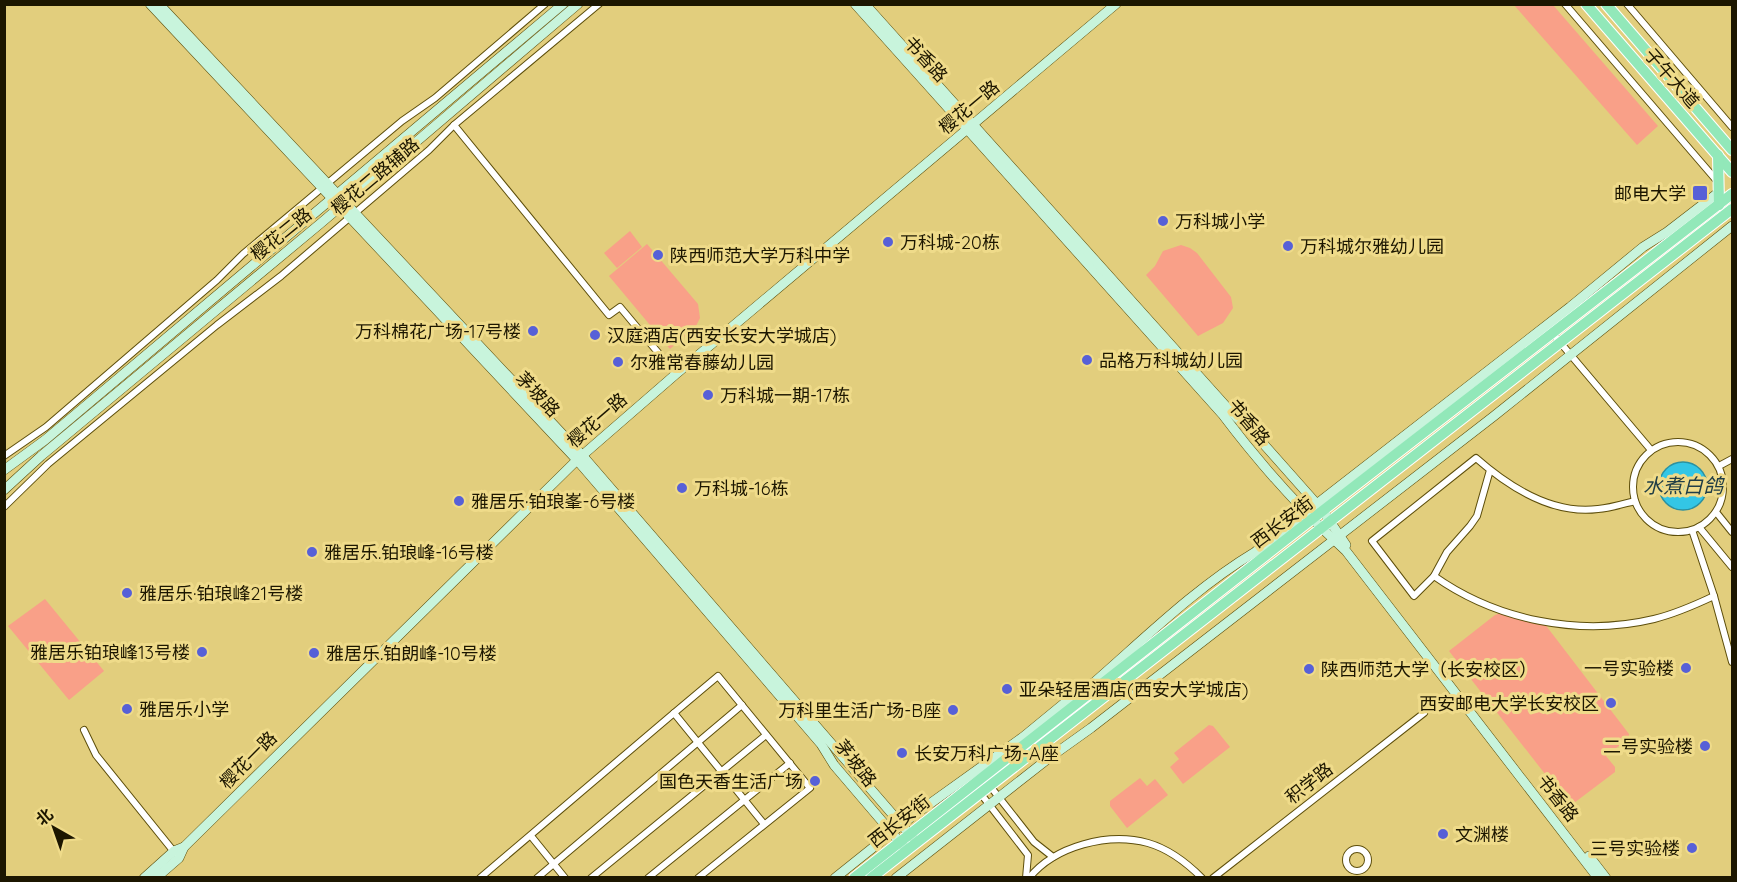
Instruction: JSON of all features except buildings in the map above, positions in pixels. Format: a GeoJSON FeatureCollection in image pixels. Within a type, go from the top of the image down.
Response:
{"type":"FeatureCollection","features":[{"type":"Feature","properties":{"kind":"main road","name":"子午大道"},"geometry":{"type":"LineString","coordinates":[[1586,4],[1732,172]]}},
{"type":"Feature","properties":{"kind":"main road","name":"子午大道"},"geometry":{"type":"LineString","coordinates":[[1606,4],[1732,150]]}},
{"type":"Feature","properties":{"kind":"main road"},"geometry":{"type":"LineString","coordinates":[[1718,155],[1719,205]]}},
{"type":"Feature","properties":{"kind":"main road","name":"西长安街"},"geometry":{"type":"LineString","coordinates":[[913,838],[981,794],[1325,525],[1732,194]]}},
{"type":"Feature","properties":{"kind":"main road","name":"西长安街"},"geometry":{"type":"LineString","coordinates":[[854,878],[903,846],[1309,516],[1557,338],[1732,208]]}},
{"type":"Feature","properties":{"kind":"main road","name":"西长安街"},"geometry":{"type":"LineString","coordinates":[[872,878],[903,846]]}},
{"type":"Feature","properties":{"kind":"street","name":"茅坡路"},"geometry":{"type":"LineString","coordinates":[[150,4],[336,196],[580,457],[828,742],[842,754],[913,838]]}},
{"type":"Feature","properties":{"kind":"street","name":"茅坡路"},"geometry":{"type":"LineString","coordinates":[[159,4],[325,185]]}},
{"type":"Feature","properties":{"kind":"street","name":"樱花二路辅路"},"geometry":{"type":"LineString","coordinates":[[4,456],[46,427],[217,280],[243,254],[402,121],[435,98],[544,4]]}},
{"type":"Feature","properties":{"kind":"street","name":"樱花二路"},"geometry":{"type":"LineString","coordinates":[[4,470],[45,440],[563,4]]}},
{"type":"Feature","properties":{"kind":"street","name":"樱花二路"},"geometry":{"type":"LineString","coordinates":[[4,490],[68,433],[579,4]]}},
{"type":"Feature","properties":{"kind":"street","name":"樱花二路辅路"},"geometry":{"type":"LineString","coordinates":[[4,507],[48,464],[280,276],[429,150],[454,125],[599,4]]}},
{"type":"Feature","properties":{"kind":"street","name":"书香路"},"geometry":{"type":"LineString","coordinates":[[855,4],[1233,414],[1260,440],[1320,508],[1325,525]]}},
{"type":"Feature","properties":{"kind":"street","name":"书香路"},"geometry":{"type":"LineString","coordinates":[[865,4],[1223,416],[1247,447],[1309,516],[1325,525],[1337,538],[1606,878]]}},
{"type":"Feature","properties":{"kind":"street","name":"樱花一路"},"geometry":{"type":"LineString","coordinates":[[156,878],[184,847],[580,457],[1116,4]]}},
{"type":"Feature","properties":{"kind":"street"},"geometry":{"type":"LineString","coordinates":[[1320,508],[1634,254],[1667,232],[1719,187],[1565,4]]}},
{"type":"Feature","properties":{"kind":"street"},"geometry":{"type":"LineString","coordinates":[[1627,4],[1732,127]]}},
{"type":"Feature","properties":{"kind":"street"},"geometry":{"type":"LineString","coordinates":[[454,125],[609,315],[620,307],[676,374]]}},
{"type":"Feature","properties":{"kind":"street"},"geometry":{"type":"LineString","coordinates":[[896,878],[989,804],[1337,538],[1732,226]]}},
{"type":"Feature","properties":{"kind":"street"},"geometry":{"type":"LineString","coordinates":[[1557,338],[1651,450]]}},
{"type":"Feature","properties":{"kind":"street"},"geometry":{"type":"LineString","coordinates":[[1670,442],[1684,442],[1698,446],[1710,454],[1719,466],[1724,489],[1721,501],[1716,512],[1699,527],[1692,530],[1671,531],[1651,524],[1641,514],[1635,501],[1633,486],[1636,470],[1651,450],[1670,442]]}},
{"type":"Feature","properties":{"kind":"street","name":"茅坡路"},"geometry":{"type":"LineString","coordinates":[[580,457],[821,744],[834,765],[903,846]]}},
{"type":"Feature","properties":{"kind":"street"},"geometry":{"type":"LineString","coordinates":[[1490,470],[1477,516],[1447,552],[1434,576],[1414,596],[1372,540],[1476,458],[1525,494],[1563,508],[1597,510],[1635,501]]}},
{"type":"Feature","properties":{"kind":"street"},"geometry":{"type":"LineString","coordinates":[[1719,466],[1732,459]]}},
{"type":"Feature","properties":{"kind":"street"},"geometry":{"type":"LineString","coordinates":[[1716,512],[1732,532]]}},
{"type":"Feature","properties":{"kind":"street"},"geometry":{"type":"LineString","coordinates":[[835,878],[902,824],[1023,737],[1073,696],[1090,686],[1188,600],[1309,516]]}},
{"type":"Feature","properties":{"kind":"street"},"geometry":{"type":"LineString","coordinates":[[1699,527],[1732,567]]}},
{"type":"Feature","properties":{"kind":"street"},"geometry":{"type":"LineString","coordinates":[[1692,530],[1714,596],[1732,662]]}},
{"type":"Feature","properties":{"kind":"street","name":"书香路"},"geometry":{"type":"LineString","coordinates":[[1337,538],[1598,878]]}},
{"type":"Feature","properties":{"kind":"street"},"geometry":{"type":"LineString","coordinates":[[1434,576],[1464,596],[1493,608],[1515,616],[1556,624],[1604,626],[1654,619],[1714,596]]}},
{"type":"Feature","properties":{"kind":"street"},"geometry":{"type":"LineString","coordinates":[[480,878],[718,676],[810,788],[699,878]]}},
{"type":"Feature","properties":{"kind":"street"},"geometry":{"type":"LineString","coordinates":[[537,878],[742,705]]}},
{"type":"Feature","properties":{"kind":"street"},"geometry":{"type":"LineString","coordinates":[[674,713],[764,824]]}},
{"type":"Feature","properties":{"kind":"street","name":"积学路"},"geometry":{"type":"LineString","coordinates":[[1213,878],[1424,713]]}},
{"type":"Feature","properties":{"kind":"street"},"geometry":{"type":"LineString","coordinates":[[84,730],[96,755],[177,854]]}},
{"type":"Feature","properties":{"kind":"street"},"geometry":{"type":"LineString","coordinates":[[591,878],[766,735]]}},
{"type":"Feature","properties":{"kind":"street"},"geometry":{"type":"LineString","coordinates":[[648,878],[790,763]]}},
{"type":"Feature","properties":{"kind":"street"},"geometry":{"type":"LineString","coordinates":[[990,786],[1034,842],[1053,857]]}},
{"type":"Feature","properties":{"kind":"street"},"geometry":{"type":"LineString","coordinates":[[981,794],[1028,855],[1029,876]]}},
{"type":"Feature","properties":{"kind":"street"},"geometry":{"type":"LineString","coordinates":[[875,813],[885,804]]}},
{"type":"Feature","properties":{"kind":"street"},"geometry":{"type":"LineString","coordinates":[[531,836],[565,878]]}},
{"type":"Feature","properties":{"kind":"street"},"geometry":{"type":"LineString","coordinates":[[1029,876],[1053,857],[1082,844],[1130,839],[1166,850],[1181,859],[1202,878]]}},
{"type":"Feature","properties":{"kind":"street","name":"樱花一路"},"geometry":{"type":"LineString","coordinates":[[144,878],[177,854]]}},
{"type":"Feature","properties":{"kind":"shaded area"},"geometry":{"type":"Polygon","coordinates":[[[1514,5],[1553,5],[1658,126],[1637,145],[1514,5]]]}},
{"type":"Feature","properties":{"kind":"shaded area"},"geometry":{"type":"Polygon","coordinates":[[[630,231],[642,247],[617,268],[604,253],[630,231]]]}},
{"type":"Feature","properties":{"kind":"shaded area"},"geometry":{"type":"Polygon","coordinates":[[[647,244],[698,304],[700,318],[696,326],[670,349],[609,276],[647,244]]]}},
{"type":"Feature","properties":{"kind":"shaded area"},"geometry":{"type":"Polygon","coordinates":[[[1181,245],[1197,253],[1231,297],[1233,308],[1223,323],[1198,336],[1146,275],[1155,266],[1163,251],[1181,245]]]}},
{"type":"Feature","properties":{"kind":"shaded area"},"geometry":{"type":"Polygon","coordinates":[[[45,599],[104,671],[69,700],[8,626],[45,599]]]}},
{"type":"Feature","properties":{"kind":"shaded area"},"geometry":{"type":"Polygon","coordinates":[[[1504,612],[1544,623],[1629,734],[1629,738],[1606,756],[1615,767],[1615,772],[1570,806],[1449,651],[1495,615],[1504,612]]]}},
{"type":"Feature","properties":{"kind":"shaded area"},"geometry":{"type":"Polygon","coordinates":[[[1209,725],[1213,726],[1230,747],[1183,784],[1170,767],[1179,759],[1174,753],[1209,725]]]}},
{"type":"Feature","properties":{"kind":"shaded area"},"geometry":{"type":"Polygon","coordinates":[[[1140,778],[1147,786],[1155,779],[1168,795],[1127,828],[1110,806],[1110,801],[1140,778]]]}},
{"type":"Feature","properties":{"kind":"water","name":"水煮白鸽"},"geometry":{"type":"Polygon","coordinates":[[[1678,462],[1688,462],[1703,472],[1707,486],[1706,495],[1697,506],[1688,510],[1678,510],[1663,500],[1659,491],[1659,481],[1669,466],[1678,462]]]}},
{"type":"Feature","properties":{"kind":"place","name":"邮电大学"},"geometry":{"type":"Point","coordinates":[1700,193]}},
{"type":"Feature","properties":{"kind":"place","name":"万科城小学"},"geometry":{"type":"Point","coordinates":[1163,221]}},
{"type":"Feature","properties":{"kind":"place","name":"万科城-20栋"},"geometry":{"type":"Point","coordinates":[888,242]}},
{"type":"Feature","properties":{"kind":"place","name":"万科城尔雅幼儿园"},"geometry":{"type":"Point","coordinates":[1288,246]}},
{"type":"Feature","properties":{"kind":"place","name":"陕西师范大学万科中学"},"geometry":{"type":"Point","coordinates":[658,255]}},
{"type":"Feature","properties":{"kind":"place","name":"万科棉花广场-17号楼"},"geometry":{"type":"Point","coordinates":[533,331]}},
{"type":"Feature","properties":{"kind":"place","name":"汉庭酒店(西安长安大学城店)"},"geometry":{"type":"Point","coordinates":[595,335]}},
{"type":"Feature","properties":{"kind":"place","name":"品格万科城幼儿园"},"geometry":{"type":"Point","coordinates":[1087,360]}},
{"type":"Feature","properties":{"kind":"place","name":"尔雅常春藤幼儿园"},"geometry":{"type":"Point","coordinates":[618,362]}},
{"type":"Feature","properties":{"kind":"place","name":"万科城一期-17栋"},"geometry":{"type":"Point","coordinates":[708,395]}},
{"type":"Feature","properties":{"kind":"place","name":"万科城-16栋"},"geometry":{"type":"Point","coordinates":[682,488]}},
{"type":"Feature","properties":{"kind":"place","name":"雅居乐·铂琅峯-6号楼"},"geometry":{"type":"Point","coordinates":[459,501]}},
{"type":"Feature","properties":{"kind":"place","name":"雅居乐.铂琅峰-16号楼"},"geometry":{"type":"Point","coordinates":[312,552]}},
{"type":"Feature","properties":{"kind":"place","name":"雅居乐·铂琅峰21号楼"},"geometry":{"type":"Point","coordinates":[127,593]}},
{"type":"Feature","properties":{"kind":"place","name":"雅居乐铂琅峰13号楼"},"geometry":{"type":"Point","coordinates":[202,652]}},
{"type":"Feature","properties":{"kind":"place","name":"雅居乐.铂朗峰-10号楼"},"geometry":{"type":"Point","coordinates":[314,653]}},
{"type":"Feature","properties":{"kind":"place","name":"一号实验楼"},"geometry":{"type":"Point","coordinates":[1686,668]}},
{"type":"Feature","properties":{"kind":"place","name":"陕西师范大学（长安校区）"},"geometry":{"type":"Point","coordinates":[1309,669]}},
{"type":"Feature","properties":{"kind":"place","name":"亚朵轻居酒店(西安大学城店)"},"geometry":{"type":"Point","coordinates":[1007,689]}},
{"type":"Feature","properties":{"kind":"place","name":"西安邮电大学长安校区"},"geometry":{"type":"Point","coordinates":[1611,703]}},
{"type":"Feature","properties":{"kind":"place","name":"雅居乐小学"},"geometry":{"type":"Point","coordinates":[127,709]}},
{"type":"Feature","properties":{"kind":"place","name":"万科里生活广场-B座"},"geometry":{"type":"Point","coordinates":[953,710]}},
{"type":"Feature","properties":{"kind":"place","name":"二号实验楼"},"geometry":{"type":"Point","coordinates":[1705,746]}},
{"type":"Feature","properties":{"kind":"place","name":"长安万科广场-A座"},"geometry":{"type":"Point","coordinates":[902,753]}},
{"type":"Feature","properties":{"kind":"place","name":"国色天香生活广场"},"geometry":{"type":"Point","coordinates":[815,781]}},
{"type":"Feature","properties":{"kind":"place","name":"文渊楼"},"geometry":{"type":"Point","coordinates":[1443,834]}},
{"type":"Feature","properties":{"kind":"place","name":"三号实验楼"},"geometry":{"type":"Point","coordinates":[1692,848]}}]}
